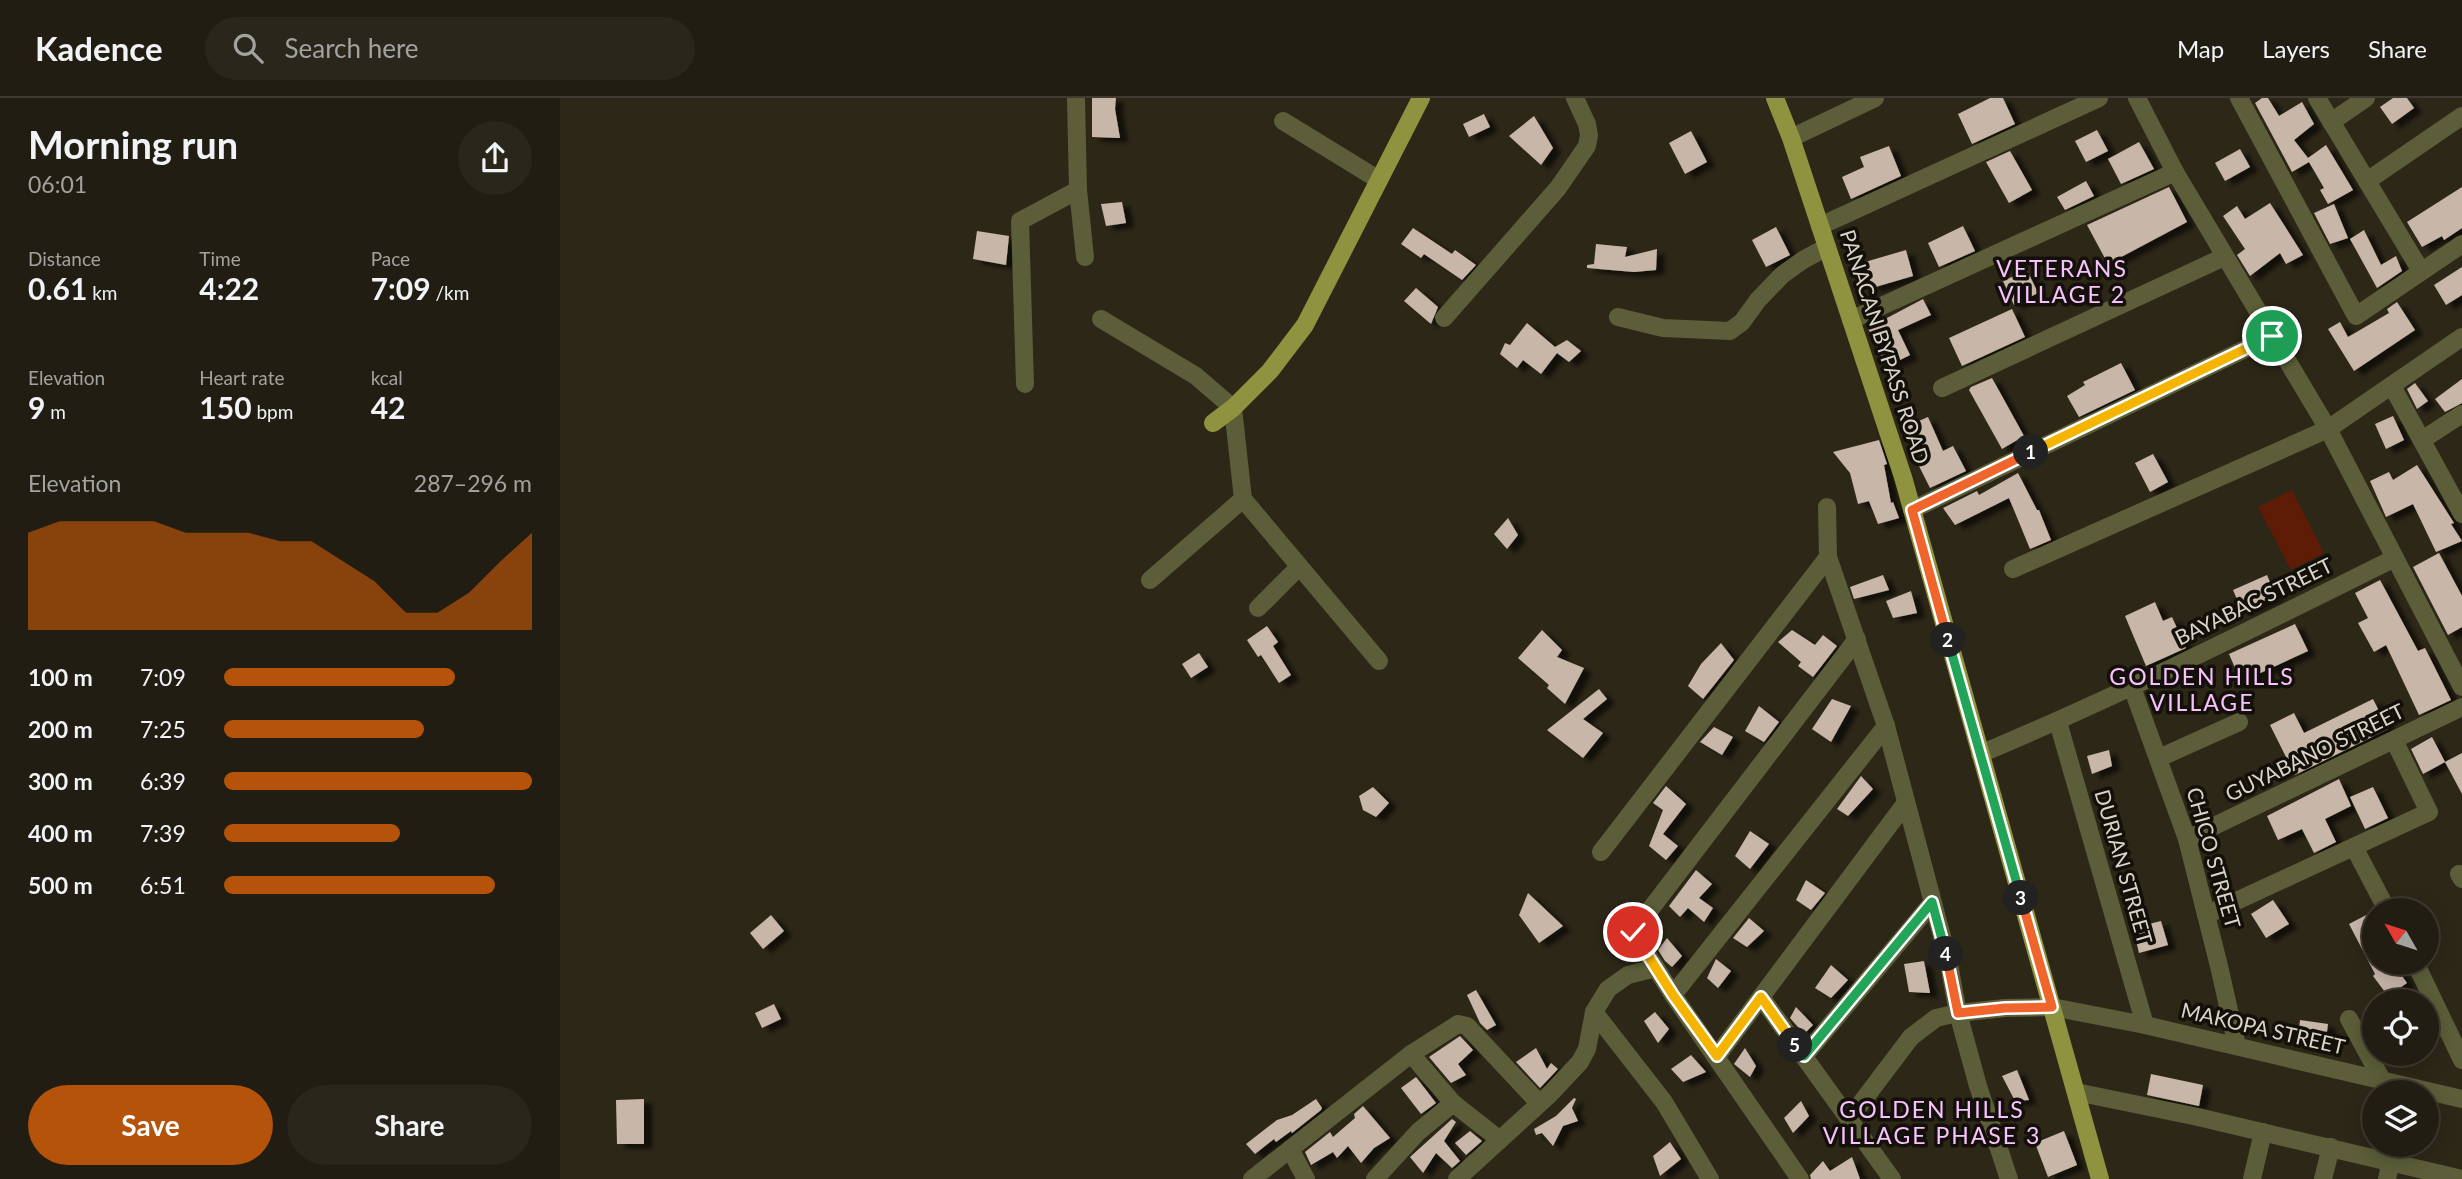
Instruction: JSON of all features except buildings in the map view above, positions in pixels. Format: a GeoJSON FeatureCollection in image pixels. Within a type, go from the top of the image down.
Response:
{"type":"FeatureCollection","features":[{"type":"Feature","properties":{"kind":"main road"},"geometry":{"type":"LineString","coordinates":[[1213,423],[1233,408],[1270,371],[1305,325],[1421,98]]}},
{"type":"Feature","properties":{"kind":"main road","name":"PANACAN BYPASS ROAD"},"geometry":{"type":"LineString","coordinates":[[1775,98],[1791,138],[1888,428],[2100,1179]]}},
{"type":"Feature","properties":{"kind":"street"},"geometry":{"type":"LineString","coordinates":[[1076,98],[1078,190],[1085,257]]}},
{"type":"Feature","properties":{"kind":"street"},"geometry":{"type":"LineString","coordinates":[[1444,318],[1558,188],[1583,153],[1589,135],[1575,98]]}},
{"type":"Feature","properties":{"kind":"street"},"geometry":{"type":"LineString","coordinates":[[1791,138],[1875,98]]}},
{"type":"Feature","properties":{"kind":"street"},"geometry":{"type":"LineString","coordinates":[[1819,226],[2099,98]]}},
{"type":"Feature","properties":{"kind":"street"},"geometry":{"type":"LineString","coordinates":[[2137,98],[2175,172],[2224,257],[2328,429],[2462,687]]}},
{"type":"Feature","properties":{"kind":"street"},"geometry":{"type":"LineString","coordinates":[[2316,98],[2421,271]]}},
{"type":"Feature","properties":{"kind":"street"},"geometry":{"type":"LineString","coordinates":[[2331,122],[2366,98]]}},
{"type":"Feature","properties":{"kind":"street"},"geometry":{"type":"LineString","coordinates":[[2241,99],[2356,316],[2462,244]]}},
{"type":"Feature","properties":{"kind":"street"},"geometry":{"type":"LineString","coordinates":[[2367,181],[2462,116]]}},
{"type":"Feature","properties":{"kind":"street"},"geometry":{"type":"LineString","coordinates":[[1283,121],[1379,180]]}},
{"type":"Feature","properties":{"kind":"street"},"geometry":{"type":"LineString","coordinates":[[1851,320],[2175,172]]}},
{"type":"Feature","properties":{"kind":"street"},"geometry":{"type":"LineString","coordinates":[[1025,384],[1020,221],[1078,190]]}},
{"type":"Feature","properties":{"kind":"street"},"geometry":{"type":"LineString","coordinates":[[1618,317],[1663,328],[1730,331],[1742,322],[1782,275],[1827,247]]}},
{"type":"Feature","properties":{"kind":"street"},"geometry":{"type":"LineString","coordinates":[[1942,388],[2224,257]]}},
{"type":"Feature","properties":{"kind":"street"},"geometry":{"type":"LineString","coordinates":[[1101,319],[1196,376],[1233,408],[1243,499],[1379,661]]}},
{"type":"Feature","properties":{"kind":"street"},"geometry":{"type":"LineString","coordinates":[[1912,510],[2272,336]]}},
{"type":"Feature","properties":{"kind":"street"},"geometry":{"type":"LineString","coordinates":[[2013,569],[2328,429],[2462,337]]}},
{"type":"Feature","properties":{"kind":"street"},"geometry":{"type":"LineString","coordinates":[[2392,386],[2460,503]]}},
{"type":"Feature","properties":{"kind":"street"},"geometry":{"type":"LineString","coordinates":[[2422,440],[2462,414]]}},
{"type":"Feature","properties":{"kind":"street"},"geometry":{"type":"LineString","coordinates":[[1150,580],[1243,499]]}},
{"type":"Feature","properties":{"kind":"street"},"geometry":{"type":"LineString","coordinates":[[1827,507],[1828,557],[1886,726],[1948,959],[1958,1013],[1978,1086],[2009,1179]]}},
{"type":"Feature","properties":{"kind":"street"},"geometry":{"type":"LineString","coordinates":[[1601,852],[1828,557]]}},
{"type":"Feature","properties":{"kind":"street","name":"BAYABAC STREET"},"geometry":{"type":"LineString","coordinates":[[1980,754],[2058,722],[2395,558]]}},
{"type":"Feature","properties":{"kind":"street"},"geometry":{"type":"LineString","coordinates":[[1258,608],[1299,567]]}},
{"type":"Feature","properties":{"kind":"street"},"geometry":{"type":"LineString","coordinates":[[1800,1179],[1673,995],[1633,932],[1857,639]]}},
{"type":"Feature","properties":{"kind":"street","name":"CHICO STREET"},"geometry":{"type":"LineString","coordinates":[[2132,687],[2160,758],[2187,839],[2236,1046]]}},
{"type":"Feature","properties":{"kind":"street","name":"GUYABANO STREET"},"geometry":{"type":"LineString","coordinates":[[2187,839],[2462,707]]}},
{"type":"Feature","properties":{"kind":"street","name":"DURIAN STREET"},"geometry":{"type":"LineString","coordinates":[[2058,722],[2145,1025]]}},
{"type":"Feature","properties":{"kind":"street"},"geometry":{"type":"LineString","coordinates":[[2160,758],[2239,722]]}},
{"type":"Feature","properties":{"kind":"street"},"geometry":{"type":"LineString","coordinates":[[1673,995],[1886,726]]}},
{"type":"Feature","properties":{"kind":"street"},"geometry":{"type":"LineString","coordinates":[[2206,915],[2429,812],[2394,740]]}},
{"type":"Feature","properties":{"kind":"street"},"geometry":{"type":"LineString","coordinates":[[1717,1056],[1905,804]]}},
{"type":"Feature","properties":{"kind":"street"},"geometry":{"type":"LineString","coordinates":[[2354,847],[2381,898]]}},
{"type":"Feature","properties":{"kind":"street"},"geometry":{"type":"LineString","coordinates":[[1804,1056],[1932,902]]}},
{"type":"Feature","properties":{"kind":"street"},"geometry":{"type":"LineString","coordinates":[[1457,1179],[1549,1096],[1580,1062],[1587,1049],[1594,1012],[1608,989],[1628,975],[1656,968]]}},
{"type":"Feature","properties":{"kind":"street"},"geometry":{"type":"LineString","coordinates":[[2421,975],[2462,1059]]}},
{"type":"Feature","properties":{"kind":"street"},"geometry":{"type":"LineString","coordinates":[[1761,997],[1892,1179]]}},
{"type":"Feature","properties":{"kind":"street","name":"MAKOPA STREET"},"geometry":{"type":"LineString","coordinates":[[1849,1119],[1911,1037],[1936,1018],[2005,1008],[2052,1007],[2145,1025],[2382,1080]]}},
{"type":"Feature","properties":{"kind":"street"},"geometry":{"type":"LineString","coordinates":[[1594,1012],[1647,1078],[1710,1179]]}},
{"type":"Feature","properties":{"kind":"street"},"geometry":{"type":"LineString","coordinates":[[2349,1020],[2382,1080]]}},
{"type":"Feature","properties":{"kind":"street"},"geometry":{"type":"LineString","coordinates":[[1252,1179],[1411,1054],[1452,1026],[1467,1026],[1539,1103]]}},
{"type":"Feature","properties":{"kind":"street"},"geometry":{"type":"LineString","coordinates":[[1411,1054],[1453,1102],[1500,1140]]}},
{"type":"Feature","properties":{"kind":"street"},"geometry":{"type":"LineString","coordinates":[[2076,1091],[2459,1178]]}},
{"type":"Feature","properties":{"kind":"street","name":"MAKOPA STREET"},"geometry":{"type":"LineString","coordinates":[[2439,1095],[2462,1099]]}},
{"type":"Feature","properties":{"kind":"street"},"geometry":{"type":"LineString","coordinates":[[1375,1179],[1407,1143],[1453,1102]]}},
{"type":"Feature","properties":{"kind":"street"},"geometry":{"type":"LineString","coordinates":[[2252,1179],[2263,1132]]}},
{"type":"Feature","properties":{"kind":"street"},"geometry":{"type":"LineString","coordinates":[[2323,1179],[2331,1147]]}},
{"type":"Feature","properties":{"kind":"street"},"geometry":{"type":"LineString","coordinates":[[1290,1149],[1306,1179]]}},
{"type":"Feature","properties":{"kind":"shaded area"},"geometry":{"type":"Polygon","coordinates":[[[2292,490],[2324,553],[2291,570],[2258,507],[2292,490]]]}},
{"type":"Feature","properties":{"kind":"district","name":"VETERANS VILLAGE 2"},"geometry":{"type":"Point","coordinates":[2062,282]}},
{"type":"Feature","properties":{"kind":"district","name":"GOLDEN HILLS VILLAGE"},"geometry":{"type":"Point","coordinates":[2202,690]}},
{"type":"Feature","properties":{"kind":"district","name":"GOLDEN HILLS VILLAGE PHASE 3"},"geometry":{"type":"Point","coordinates":[1932,1123]}},
{"type":"Feature","properties":{"kind":"route"},"geometry":{"type":"LineString","coordinates":[[1633,932],[1673,995],[1717,1056],[1761,997],[1804,1056],[1932,902],[1948,959],[1958,1013],[2052,1007],[1912,510],[2272,336]]}}]}
